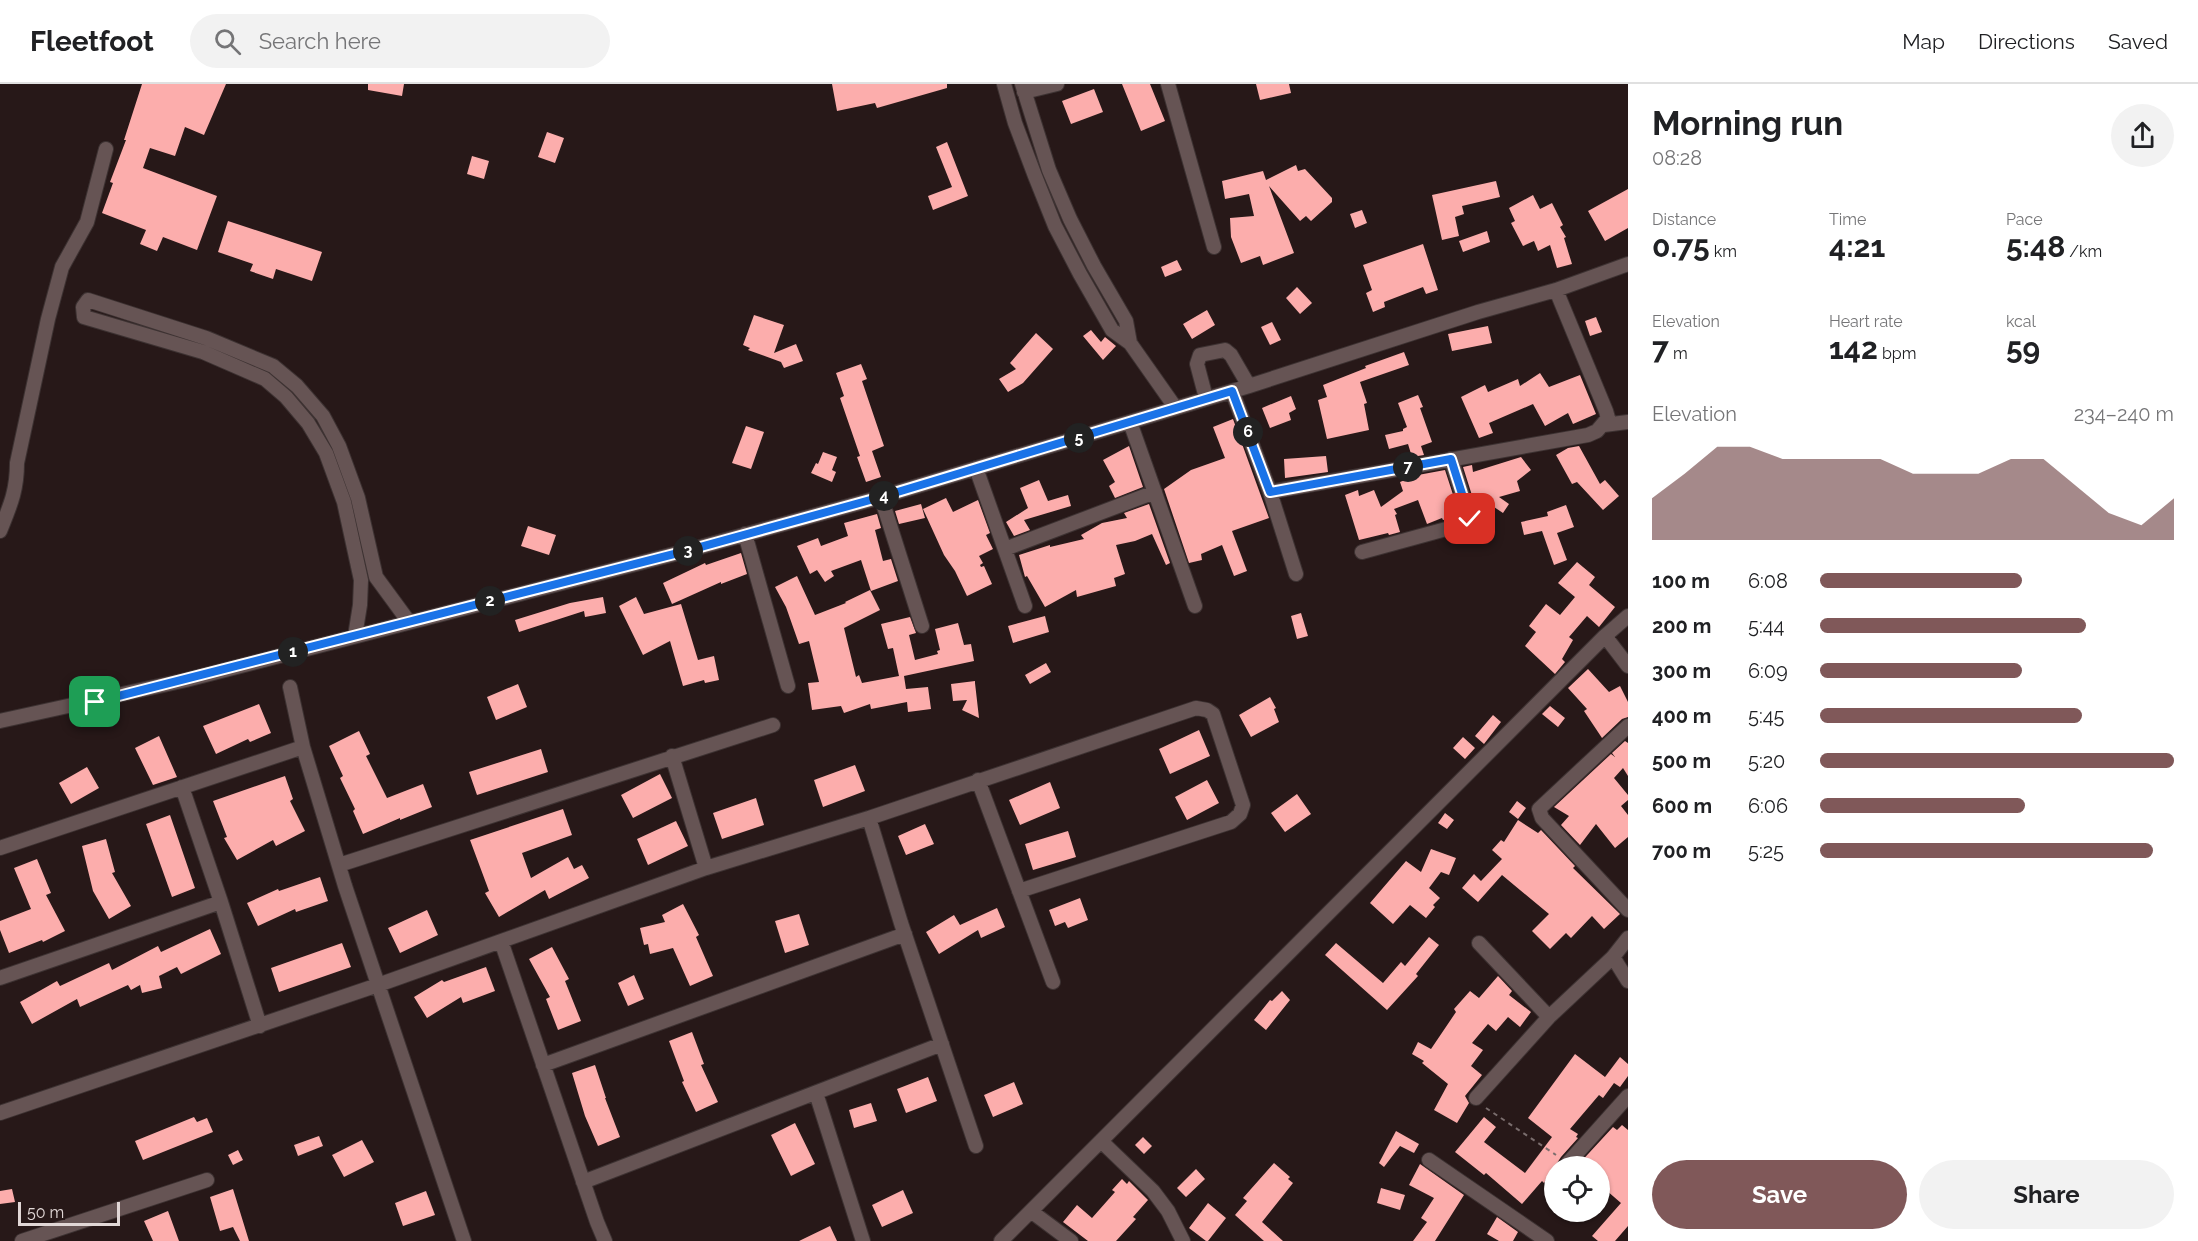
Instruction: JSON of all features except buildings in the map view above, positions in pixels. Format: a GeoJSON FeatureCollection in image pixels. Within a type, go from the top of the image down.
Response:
{"type":"FeatureCollection","features":[{"type":"Feature","properties":{"kind":"street"},"geometry":{"type":"LineString","coordinates":[[1004,84],[1015,123],[1055,226],[1112,330],[1131,343],[1175,407]]}},
{"type":"Feature","properties":{"kind":"street"},"geometry":{"type":"LineString","coordinates":[[1057,84],[1023,88],[1049,170],[1070,219],[1109,295],[1126,321],[1131,343]]}},
{"type":"Feature","properties":{"kind":"street"},"geometry":{"type":"LineString","coordinates":[[1168,84],[1214,247]]}},
{"type":"Feature","properties":{"kind":"street"},"geometry":{"type":"LineString","coordinates":[[0,531],[13,500],[17,482],[17,463],[48,319],[62,267],[87,222],[106,149]]}},
{"type":"Feature","properties":{"kind":"street"},"geometry":{"type":"LineString","coordinates":[[0,721],[174,683],[881,497],[1232,391],[1478,312],[1556,290],[1628,264]]}},
{"type":"Feature","properties":{"kind":"street"},"geometry":{"type":"LineString","coordinates":[[1270,492],[1588,435],[1597,431],[1608,418],[1606,411],[1556,290]]}},
{"type":"Feature","properties":{"kind":"street"},"geometry":{"type":"LineString","coordinates":[[355,636],[361,580],[344,502],[326,453],[308,423],[286,397],[265,379],[203,352],[84,317],[83,307],[88,300],[206,338],[273,366],[297,386],[323,416],[339,446],[358,498],[376,577],[409,622]]}},
{"type":"Feature","properties":{"kind":"street"},"geometry":{"type":"LineString","coordinates":[[203,352],[206,338]]}},
{"type":"Feature","properties":{"kind":"street"},"geometry":{"type":"LineString","coordinates":[[1206,398],[1197,364],[1200,356],[1225,350],[1231,355],[1248,386]]}},
{"type":"Feature","properties":{"kind":"street"},"geometry":{"type":"LineString","coordinates":[[265,379],[273,366]]}},
{"type":"Feature","properties":{"kind":"street"},"geometry":{"type":"LineString","coordinates":[[1232,391],[1270,492],[1296,574]]}},
{"type":"Feature","properties":{"kind":"street"},"geometry":{"type":"LineString","coordinates":[[1130,422],[1195,606]]}},
{"type":"Feature","properties":{"kind":"street"},"geometry":{"type":"LineString","coordinates":[[1604,425],[1628,422]]}},
{"type":"Feature","properties":{"kind":"street"},"geometry":{"type":"LineString","coordinates":[[326,453],[339,446]]}},
{"type":"Feature","properties":{"kind":"street"},"geometry":{"type":"LineString","coordinates":[[1362,552],[1468,523],[1470,519],[1451,459]]}},
{"type":"Feature","properties":{"kind":"street"},"geometry":{"type":"LineString","coordinates":[[976,468],[1025,606]]}},
{"type":"Feature","properties":{"kind":"street"},"geometry":{"type":"LineString","coordinates":[[1005,549],[1155,492]]}},
{"type":"Feature","properties":{"kind":"street"},"geometry":{"type":"LineString","coordinates":[[881,497],[922,626]]}},
{"type":"Feature","properties":{"kind":"street"},"geometry":{"type":"LineString","coordinates":[[745,534],[788,687]]}},
{"type":"Feature","properties":{"kind":"street"},"geometry":{"type":"LineString","coordinates":[[1001,1241],[1605,636],[1628,616]]}},
{"type":"Feature","properties":{"kind":"street"},"geometry":{"type":"LineString","coordinates":[[1605,636],[1628,666]]}},
{"type":"Feature","properties":{"kind":"street"},"geometry":{"type":"LineString","coordinates":[[290,687],[303,747],[339,865],[464,1241]]}},
{"type":"Feature","properties":{"kind":"street"},"geometry":{"type":"LineString","coordinates":[[0,1113],[260,1026],[706,868],[868,818],[1196,708],[1213,714],[1243,804],[1240,814],[1231,822],[1019,891]]}},
{"type":"Feature","properties":{"kind":"street"},"geometry":{"type":"LineString","coordinates":[[339,865],[773,725]]}},
{"type":"Feature","properties":{"kind":"street"},"geometry":{"type":"LineString","coordinates":[[1628,726],[1539,809],[1542,818],[1628,910]]}},
{"type":"Feature","properties":{"kind":"street"},"geometry":{"type":"LineString","coordinates":[[0,848],[303,747]]}},
{"type":"Feature","properties":{"kind":"street"},"geometry":{"type":"LineString","coordinates":[[672,756],[706,868]]}},
{"type":"Feature","properties":{"kind":"street"},"geometry":{"type":"LineString","coordinates":[[978,780],[1053,982]]}},
{"type":"Feature","properties":{"kind":"street"},"geometry":{"type":"LineString","coordinates":[[182,787],[260,1026]]}},
{"type":"Feature","properties":{"kind":"street"},"geometry":{"type":"LineString","coordinates":[[868,818],[976,1146]]}},
{"type":"Feature","properties":{"kind":"street"},"geometry":{"type":"LineString","coordinates":[[0,978],[221,902]]}},
{"type":"Feature","properties":{"kind":"street"},"geometry":{"type":"LineString","coordinates":[[543,1065],[905,934]]}},
{"type":"Feature","properties":{"kind":"street"},"geometry":{"type":"LineString","coordinates":[[1476,1098],[1549,1017],[1613,957],[1628,938]]}},
{"type":"Feature","properties":{"kind":"street"},"geometry":{"type":"LineString","coordinates":[[501,941],[605,1241]]}},
{"type":"Feature","properties":{"kind":"street"},"geometry":{"type":"LineString","coordinates":[[1479,943],[1549,1017]]}},
{"type":"Feature","properties":{"kind":"street"},"geometry":{"type":"LineString","coordinates":[[1613,957],[1628,981]]}},
{"type":"Feature","properties":{"kind":"street"},"geometry":{"type":"LineString","coordinates":[[583,1182],[942,1044]]}},
{"type":"Feature","properties":{"kind":"street"},"geometry":{"type":"LineString","coordinates":[[816,1093],[863,1241]]}},
{"type":"Feature","properties":{"kind":"street"},"geometry":{"type":"LineString","coordinates":[[1574,1156],[1628,1096]]}},
{"type":"Feature","properties":{"kind":"street"},"geometry":{"type":"LineString","coordinates":[[1101,1141],[1153,1191],[1168,1211],[1184,1241]]}},
{"type":"Feature","properties":{"kind":"street"},"geometry":{"type":"LineString","coordinates":[[1429,1160],[1547,1241]]}},
{"type":"Feature","properties":{"kind":"street"},"geometry":{"type":"LineString","coordinates":[[22,1241],[59,1235],[207,1180]]}},
{"type":"Feature","properties":{"kind":"street"},"geometry":{"type":"LineString","coordinates":[[1032,1212],[1071,1241]]}},
{"type":"Feature","properties":{"kind":"path"},"geometry":{"type":"LineString","coordinates":[[1476,1098],[1478,1104],[1557,1156]]}},
{"type":"Feature","properties":{"kind":"route"},"geometry":{"type":"LineString","coordinates":[[95,702],[686,551],[881,497],[1232,391],[1270,492],[1451,459],[1470,519]]}}]}
